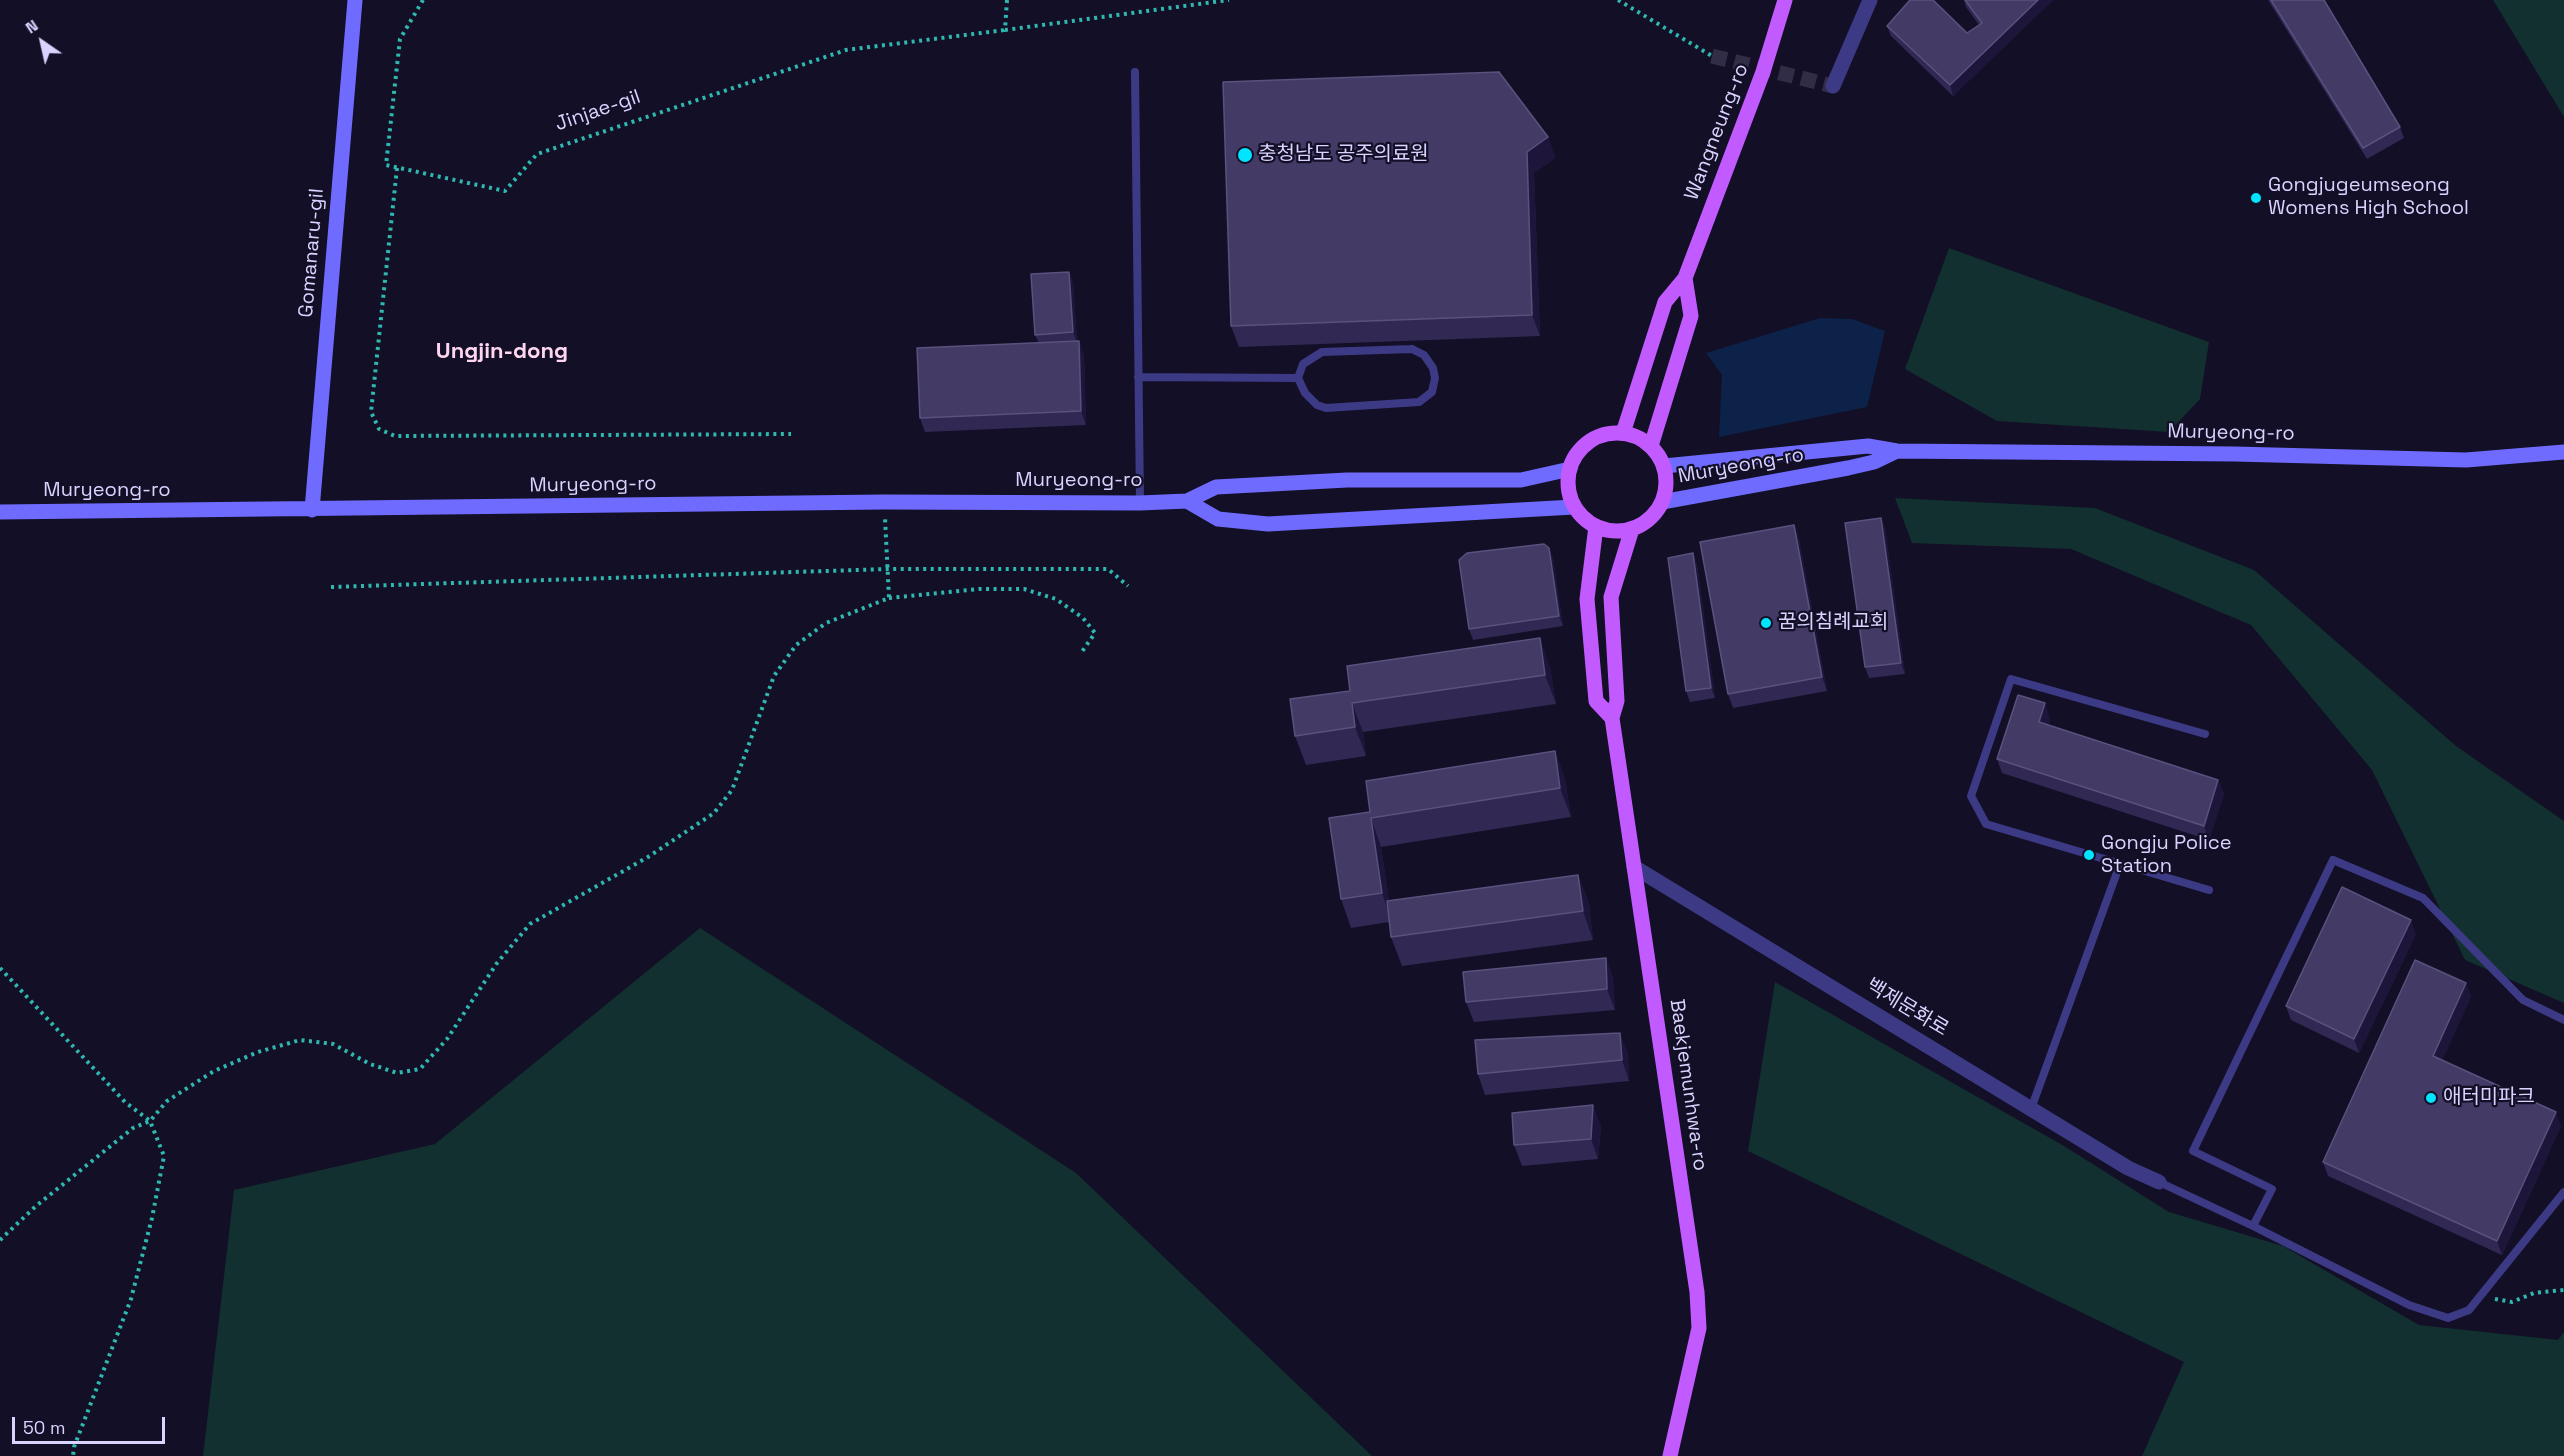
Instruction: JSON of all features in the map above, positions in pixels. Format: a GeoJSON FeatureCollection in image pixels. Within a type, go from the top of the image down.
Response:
{"type":"FeatureCollection","features":[{"type":"Feature","properties":{"kind":"main road","name":"Gomanaru-gil"},"geometry":{"type":"LineString","coordinates":[[312,510],[355,0]]}},
{"type":"Feature","properties":{"kind":"main road","name":"Wangneung-ro"},"geometry":{"type":"LineString","coordinates":[[1623,433],[1665,302],[1685,278],[1763,72],[1785,0]]}},
{"type":"Feature","properties":{"kind":"main road","name":"Wangneung-ro"},"geometry":{"type":"LineString","coordinates":[[1651,446],[1691,316],[1685,278]]}},
{"type":"Feature","properties":{"kind":"main road"},"geometry":{"type":"LineString","coordinates":[[1623,433],[1651,446],[1664,466],[1666,490],[1655,514],[1632,529],[1608,531],[1584,518],[1574,507],[1569,494],[1570,469],[1580,451],[1596,438],[1623,433]]}},
{"type":"Feature","properties":{"kind":"main road","name":"Muryeong-ro"},"geometry":{"type":"LineString","coordinates":[[1664,466],[1868,446],[1897,451],[2235,454],[2466,460],[2564,452]]}},
{"type":"Feature","properties":{"kind":"main road","name":"Muryeong-ro"},"geometry":{"type":"LineString","coordinates":[[1662,502],[1856,466],[1874,462],[1897,451]]}},
{"type":"Feature","properties":{"kind":"main road","name":"Muryeong-ro"},"geometry":{"type":"LineString","coordinates":[[0,512],[884,502],[1140,503],[1187,501],[1216,487],[1347,480],[1521,480],[1570,469]]}},
{"type":"Feature","properties":{"kind":"main road"},"geometry":{"type":"LineString","coordinates":[[1187,501],[1218,519],[1268,524],[1574,507]]}},
{"type":"Feature","properties":{"kind":"main road","name":"Baekjemunhwa-ro"},"geometry":{"type":"LineString","coordinates":[[1596,526],[1587,599],[1596,701],[1612,718]]}},
{"type":"Feature","properties":{"kind":"main road","name":"Baekjemunhwa-ro"},"geometry":{"type":"LineString","coordinates":[[1632,529],[1611,597],[1617,701],[1612,718],[1697,1292],[1699,1328],[1670,1456]]}},
{"type":"Feature","properties":{"kind":"street"},"geometry":{"type":"LineString","coordinates":[[1833,86],[1870,0]]}},
{"type":"Feature","properties":{"kind":"street","name":"백제문화로"},"geometry":{"type":"LineString","coordinates":[[1634,867],[2128,1168],[2159,1182]]}},
{"type":"Feature","properties":{"kind":"lane"},"geometry":{"type":"LineString","coordinates":[[1135,72],[1140,503]]}},
{"type":"Feature","properties":{"kind":"lane"},"geometry":{"type":"LineString","coordinates":[[1412,349],[1424,355],[1433,368],[1435,378],[1432,392],[1419,402],[1326,408],[1317,405],[1305,393],[1298,378],[1303,364],[1322,352],[1412,349]]}},
{"type":"Feature","properties":{"kind":"lane"},"geometry":{"type":"LineString","coordinates":[[1138,377],[1298,378]]}},
{"type":"Feature","properties":{"kind":"lane"},"geometry":{"type":"LineString","coordinates":[[2205,734],[2012,679],[1971,796],[1986,824],[2209,890]]}},
{"type":"Feature","properties":{"kind":"lane"},"geometry":{"type":"LineString","coordinates":[[2253,1226],[2272,1189],[2193,1151],[2333,860],[2423,898],[2523,1000],[2564,1020]]}},
{"type":"Feature","properties":{"kind":"lane"},"geometry":{"type":"LineString","coordinates":[[2031,1109],[2120,864]]}},
{"type":"Feature","properties":{"kind":"lane"},"geometry":{"type":"LineString","coordinates":[[2159,1182],[2253,1226],[2409,1305],[2448,1318],[2469,1310],[2564,1192]]}},
{"type":"Feature","properties":{"kind":"path"},"geometry":{"type":"LineString","coordinates":[[423,0],[400,39],[386,165],[397,168],[371,412],[379,429],[395,436],[791,434]]}},
{"type":"Feature","properties":{"kind":"path"},"geometry":{"type":"LineString","coordinates":[[1005,30],[1007,0]]}},
{"type":"Feature","properties":{"kind":"path","name":"Jinjae-gil"},"geometry":{"type":"LineString","coordinates":[[397,168],[505,191],[537,154],[846,50],[1229,0]]}},
{"type":"Feature","properties":{"kind":"path"},"geometry":{"type":"LineString","coordinates":[[1618,0],[1712,56]]}},
{"type":"Feature","properties":{"kind":"path"},"geometry":{"type":"LineString","coordinates":[[884,502],[889,598]]}},
{"type":"Feature","properties":{"kind":"path"},"geometry":{"type":"LineString","coordinates":[[331,587],[887,569],[1108,568],[1128,586]]}},
{"type":"Feature","properties":{"kind":"path"},"geometry":{"type":"LineString","coordinates":[[0,1240],[36,1206],[133,1128],[150,1121],[167,1101],[214,1071],[258,1052],[300,1040],[333,1044],[370,1064],[397,1073],[420,1069],[447,1039],[497,963],[530,924],[648,858],[714,813],[732,790],[774,676],[796,645],[826,623],[889,598],[979,589],[1024,589],[1056,599],[1083,618],[1095,633],[1081,653]]}},
{"type":"Feature","properties":{"kind":"path"},"geometry":{"type":"LineString","coordinates":[[0,968],[125,1102],[150,1121],[164,1156],[152,1218],[131,1299],[74,1447],[73,1456]]}},
{"type":"Feature","properties":{"kind":"path"},"geometry":{"type":"LineString","coordinates":[[2480,1296],[2512,1302],[2534,1293],[2564,1290]]}},
{"type":"Feature","properties":{"kind":"green space"},"geometry":{"type":"Polygon","coordinates":[[[2493,0],[2564,0],[2564,117],[2493,0]]]}},
{"type":"Feature","properties":{"kind":"green space"},"geometry":{"type":"Polygon","coordinates":[[[1949,248],[2209,342],[2200,399],[2169,432],[1997,421],[1905,369],[1949,248]]]}},
{"type":"Feature","properties":{"kind":"green space"},"geometry":{"type":"Polygon","coordinates":[[[1895,498],[2095,508],[2254,570],[2456,746],[2564,821],[2564,1003],[2465,960],[2372,770],[2251,625],[2071,549],[1912,543],[1895,498]]]}},
{"type":"Feature","properties":{"kind":"green space"},"geometry":{"type":"Polygon","coordinates":[[[700,928],[1076,1173],[1372,1456],[203,1456],[234,1190],[435,1144],[700,928]]]}},
{"type":"Feature","properties":{"kind":"green space"},"geometry":{"type":"Polygon","coordinates":[[[1775,982],[2064,1146],[2169,1212],[2283,1246],[2419,1325],[2558,1340],[2564,1332],[2564,1456],[2142,1456],[2184,1362],[1748,1151],[1775,982]]]}},
{"type":"Feature","properties":{"kind":"water"},"geometry":{"type":"Polygon","coordinates":[[[1820,318],[1852,319],[1885,331],[1867,407],[1719,437],[1722,375],[1706,353],[1820,318]]]}},
{"type":"Feature","properties":{"kind":"building"},"geometry":{"type":"Polygon","coordinates":[[[1910,0],[1933,0],[1967,33],[1982,23],[1965,0],[2038,0],[1950,85],[1887,26],[1910,0]]]}},
{"type":"Feature","properties":{"kind":"building"},"geometry":{"type":"Polygon","coordinates":[[[2271,0],[2324,0],[2400,127],[2363,148],[2271,0]]]}},
{"type":"Feature","properties":{"kind":"building","name":"충청남도 공주의료원"},"geometry":{"type":"Polygon","coordinates":[[[1499,72],[1548,137],[1527,152],[1532,315],[1231,326],[1223,82],[1499,72]]]}},
{"type":"Feature","properties":{"kind":"building"},"geometry":{"type":"Polygon","coordinates":[[[1069,272],[1073,332],[1035,335],[1031,274],[1069,272]]]}},
{"type":"Feature","properties":{"kind":"building"},"geometry":{"type":"Polygon","coordinates":[[[1079,341],[1081,411],[920,418],[917,348],[1079,341]]]}},
{"type":"Feature","properties":{"kind":"building"},"geometry":{"type":"Polygon","coordinates":[[[1881,518],[1901,663],[1865,667],[1845,523],[1881,518]]]}},
{"type":"Feature","properties":{"kind":"building","name":"꿈의침례교회"},"geometry":{"type":"Polygon","coordinates":[[[1794,525],[1822,677],[1728,694],[1700,542],[1794,525]]]}},
{"type":"Feature","properties":{"kind":"building"},"geometry":{"type":"Polygon","coordinates":[[[1544,544],[1549,548],[1559,616],[1469,629],[1459,560],[1467,553],[1544,544]]]}},
{"type":"Feature","properties":{"kind":"building"},"geometry":{"type":"Polygon","coordinates":[[[1693,553],[1711,688],[1686,691],[1668,558],[1693,553]]]}},
{"type":"Feature","properties":{"kind":"building"},"geometry":{"type":"Polygon","coordinates":[[[1540,638],[1545,675],[1352,703],[1355,727],[1295,736],[1290,699],[1350,691],[1347,666],[1540,638]]]}},
{"type":"Feature","properties":{"kind":"building"},"geometry":{"type":"Polygon","coordinates":[[[2018,695],[2045,703],[2039,722],[2218,780],[2204,826],[1997,759],[2018,695]]]}},
{"type":"Feature","properties":{"kind":"building"},"geometry":{"type":"Polygon","coordinates":[[[1555,751],[1560,788],[1371,818],[1382,893],[1341,899],[1329,818],[1370,812],[1366,781],[1555,751]]]}},
{"type":"Feature","properties":{"kind":"building"},"geometry":{"type":"Polygon","coordinates":[[[1578,875],[1583,911],[1391,937],[1387,901],[1578,875]]]}},
{"type":"Feature","properties":{"kind":"building"},"geometry":{"type":"Polygon","coordinates":[[[2342,887],[2411,920],[2354,1039],[2286,1006],[2342,887]]]}},
{"type":"Feature","properties":{"kind":"building"},"geometry":{"type":"Polygon","coordinates":[[[1606,958],[1607,989],[1466,1002],[1463,972],[1606,958]]]}},
{"type":"Feature","properties":{"kind":"building","name":"애터미파크"},"geometry":{"type":"Polygon","coordinates":[[[2415,960],[2466,983],[2433,1056],[2556,1112],[2497,1241],[2323,1162],[2415,960]]]}},
{"type":"Feature","properties":{"kind":"building"},"geometry":{"type":"Polygon","coordinates":[[[1620,1033],[1622,1060],[1478,1074],[1475,1040],[1620,1033]]]}},
{"type":"Feature","properties":{"kind":"building"},"geometry":{"type":"Polygon","coordinates":[[[1593,1105],[1591,1139],[1514,1145],[1512,1113],[1593,1105]]]}},
{"type":"Feature","properties":{"kind":"tunnel"},"geometry":{"type":"LineString","coordinates":[[1712,56],[1833,86]]}},
{"type":"Feature","properties":{"kind":"place","name":"충청남도 공주의료원"},"geometry":{"type":"Point","coordinates":[1245,155]}},
{"type":"Feature","properties":{"kind":"place","name":"Gongjugeumseong Womens High School"},"geometry":{"type":"Point","coordinates":[2256,198]}},
{"type":"Feature","properties":{"kind":"place","name":"꿈의침례교회"},"geometry":{"type":"Point","coordinates":[1766,623]}},
{"type":"Feature","properties":{"kind":"place","name":"Gongju Police Station"},"geometry":{"type":"Point","coordinates":[2089,855]}},
{"type":"Feature","properties":{"kind":"place","name":"애터미파크"},"geometry":{"type":"Point","coordinates":[2431,1098]}},
{"type":"Feature","properties":{"kind":"district","name":"Ungjin-dong"},"geometry":{"type":"Point","coordinates":[502,352]}}]}
